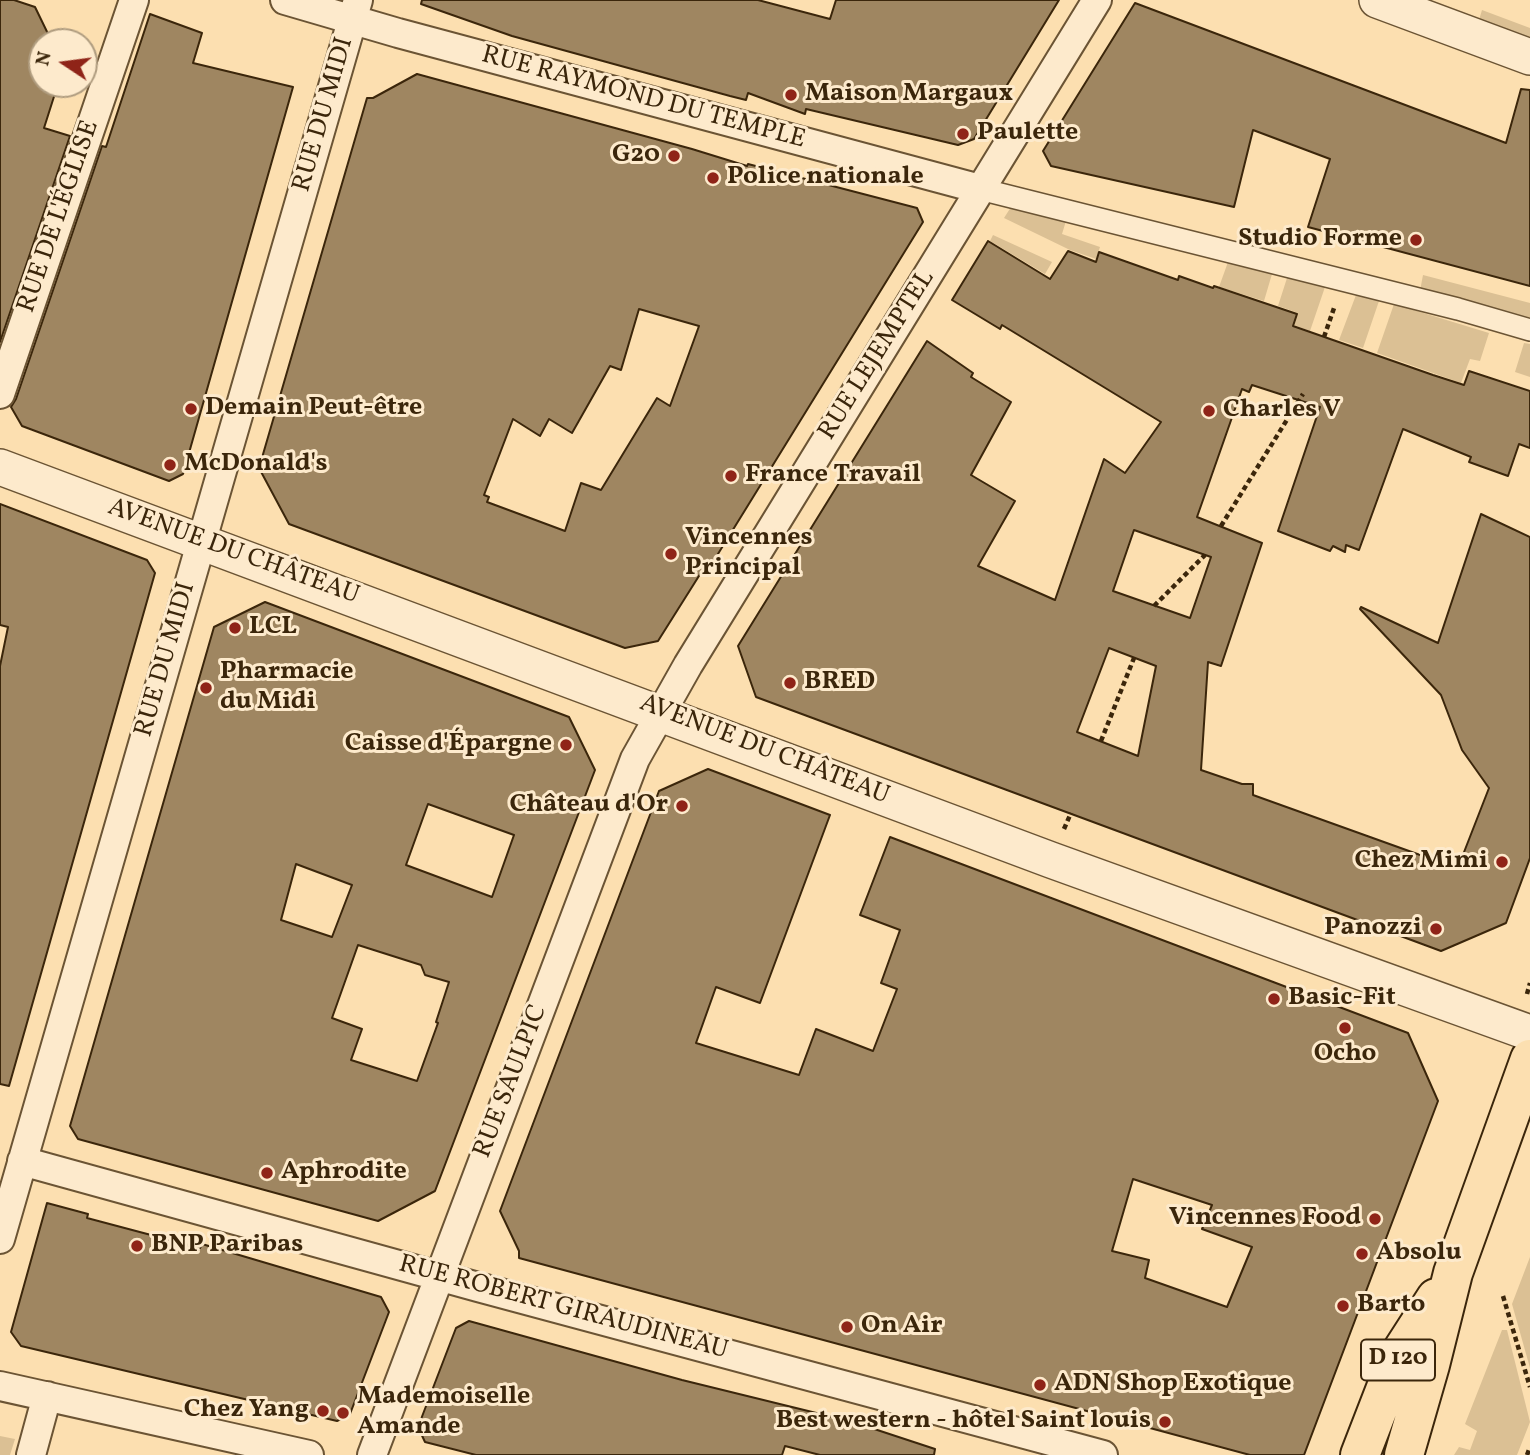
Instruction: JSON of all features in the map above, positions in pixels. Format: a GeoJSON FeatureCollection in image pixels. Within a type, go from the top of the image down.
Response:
{"type":"FeatureCollection","features":[{"type":"Feature","properties":{"kind":"main road","name":"D 120"},"geometry":{"type":"LineString","coordinates":[[1404,1455],[1453,1273],[1530,1059]]}},
{"type":"Feature","properties":{"kind":"main road","name":"D 120"},"geometry":{"type":"LineString","coordinates":[[1360,1455],[1398,1357],[1453,1273]]}},
{"type":"Feature","properties":{"kind":"street","name":"RUE DE L'ÉGLISE"},"geometry":{"type":"LineString","coordinates":[[0,394],[134,0]]}},
{"type":"Feature","properties":{"kind":"street","name":"RUE RAYMOND DU TEMPLE"},"geometry":{"type":"LineString","coordinates":[[285,0],[355,10],[980,189],[1458,309],[1530,330]]}},
{"type":"Feature","properties":{"kind":"street","name":"RUE LEJEMPTEL"},"geometry":{"type":"LineString","coordinates":[[660,712],[1097,0]]}},
{"type":"Feature","properties":{"kind":"street"},"geometry":{"type":"LineString","coordinates":[[1377,0],[1422,8],[1530,57]]}},
{"type":"Feature","properties":{"kind":"street","name":"RUE DU MIDI"},"geometry":{"type":"LineString","coordinates":[[0,1239],[355,10]]}},
{"type":"Feature","properties":{"kind":"street","name":"AVENUE DU CHÂTEAU"},"geometry":{"type":"LineString","coordinates":[[0,467],[1064,864],[1530,1033]]}},
{"type":"Feature","properties":{"kind":"street","name":"RUE SAULPIC"},"geometry":{"type":"LineString","coordinates":[[372,1455],[635,759],[660,712]]}},
{"type":"Feature","properties":{"kind":"street","name":"RUE ROBERT GIRAUDINEAU"},"geometry":{"type":"LineString","coordinates":[[22,1161],[1103,1455]]}},
{"type":"Feature","properties":{"kind":"street"},"geometry":{"type":"LineString","coordinates":[[0,1386],[309,1455]]}},
{"type":"Feature","properties":{"kind":"street"},"geometry":{"type":"LineString","coordinates":[[31,1455],[47,1395]]}},
{"type":"Feature","properties":{"kind":"path"},"geometry":{"type":"LineString","coordinates":[[1222,526],[1303,394]]}},
{"type":"Feature","properties":{"kind":"path"},"geometry":{"type":"LineString","coordinates":[[1154,606],[1205,555]]}},
{"type":"Feature","properties":{"kind":"path"},"geometry":{"type":"LineString","coordinates":[[1101,741],[1134,658]]}},
{"type":"Feature","properties":{"kind":"path"},"geometry":{"type":"LineString","coordinates":[[1503,1296],[1530,1387]]}},
{"type":"Feature","properties":{"kind":"path"},"geometry":{"type":"LineString","coordinates":[[1527,1455],[1530,1447]]}},
{"type":"Feature","properties":{"kind":"shaded area"},"geometry":{"type":"Polygon","coordinates":[[[1482,10],[1530,28],[1530,39],[1479,20],[1482,10]]]}},
{"type":"Feature","properties":{"kind":"shaded area"},"geometry":{"type":"Polygon","coordinates":[[[1011,207],[1066,221],[1062,234],[1100,247],[1096,259],[1070,250],[1004,218],[1011,207]]]}},
{"type":"Feature","properties":{"kind":"shaded area"},"geometry":{"type":"Polygon","coordinates":[[[993,235],[1052,262],[1045,274],[990,241],[993,235]]]}},
{"type":"Feature","properties":{"kind":"shaded area"},"geometry":{"type":"Polygon","coordinates":[[[1228,262],[1272,274],[1264,301],[1219,287],[1228,262]]]}},
{"type":"Feature","properties":{"kind":"shaded area"},"geometry":{"type":"Polygon","coordinates":[[[1423,275],[1530,303],[1530,319],[1420,291],[1423,275]]]}},
{"type":"Feature","properties":{"kind":"shaded area"},"geometry":{"type":"Polygon","coordinates":[[[1287,278],[1325,287],[1310,331],[1294,325],[1298,313],[1278,306],[1287,278]]]}},
{"type":"Feature","properties":{"kind":"shaded area"},"geometry":{"type":"Polygon","coordinates":[[[1356,295],[1379,301],[1363,348],[1339,340],[1356,295]]]}},
{"type":"Feature","properties":{"kind":"shaded area"},"geometry":{"type":"Polygon","coordinates":[[[1394,304],[1489,333],[1480,361],[1470,359],[1461,383],[1377,353],[1394,304]]]}},
{"type":"Feature","properties":{"kind":"shaded area"},"geometry":{"type":"Polygon","coordinates":[[[1524,343],[1530,344],[1530,377],[1515,372],[1524,343]]]}},
{"type":"Feature","properties":{"kind":"shaded area"},"geometry":{"type":"Polygon","coordinates":[[[1530,1257],[1530,1368],[1512,1304],[1530,1257]]]}},
{"type":"Feature","properties":{"kind":"shaded area"},"geometry":{"type":"Polygon","coordinates":[[[1502,1330],[1507,1330],[1530,1422],[1517,1455],[1454,1455],[1459,1447],[1470,1450],[1477,1431],[1465,1424],[1502,1330]]]}},
{"type":"Feature","properties":{"kind":"shaded area"},"geometry":{"type":"Polygon","coordinates":[[[0,1436],[15,1439],[10,1455],[0,1455],[0,1436]]]}},
{"type":"Feature","properties":{"kind":"building"},"geometry":{"type":"Polygon","coordinates":[[[0,0],[14,0],[35,7],[45,28],[28,28],[28,98],[54,98],[44,128],[70,136],[0,342],[0,0]]]}},
{"type":"Feature","properties":{"kind":"building"},"geometry":{"type":"Polygon","coordinates":[[[422,0],[758,0],[830,19],[836,0],[1059,0],[974,139],[958,145],[806,109],[805,114],[748,93],[746,100],[730,96],[512,36],[421,4],[422,0]]]}},
{"type":"Feature","properties":{"kind":"building"},"geometry":{"type":"Polygon","coordinates":[[[1135,3],[1506,143],[1521,89],[1530,90],[1530,286],[1308,227],[1330,159],[1253,130],[1234,207],[1051,166],[1043,151],[1135,3]]]}},
{"type":"Feature","properties":{"kind":"building"},"geometry":{"type":"Polygon","coordinates":[[[150,14],[202,33],[193,63],[293,87],[183,474],[169,481],[22,426],[11,407],[102,146],[106,147],[150,14]]]}},
{"type":"Feature","properties":{"kind":"building"},"geometry":{"type":"Polygon","coordinates":[[[417,74],[747,166],[748,164],[917,208],[923,222],[713,562],[709,560],[658,641],[625,648],[289,524],[259,468],[367,98],[373,98],[417,74]],[[639,309],[621,370],[610,366],[572,433],[549,419],[540,436],[513,419],[484,495],[489,497],[487,502],[565,531],[581,483],[601,490],[657,398],[670,406],[699,326],[639,309]]]}},
{"type":"Feature","properties":{"kind":"building"},"geometry":{"type":"Polygon","coordinates":[[[988,241],[1050,279],[1068,251],[1096,262],[1099,252],[1178,280],[1179,276],[1297,314],[1293,326],[1464,385],[1469,371],[1530,391],[1530,448],[1519,444],[1508,476],[1469,462],[1471,457],[1403,429],[1359,550],[1346,545],[1345,552],[1333,546],[1330,551],[1278,531],[1320,407],[1252,385],[1249,392],[1242,389],[1197,517],[1262,543],[1221,666],[1208,662],[1201,770],[1242,784],[1253,784],[1253,795],[1448,865],[1450,862],[1459,865],[1489,788],[1462,750],[1441,695],[1360,609],[1361,607],[1438,643],[1481,514],[1530,537],[1530,858],[1506,923],[1441,951],[756,697],[738,646],[927,341],[973,373],[971,377],[1011,402],[971,475],[1015,501],[978,566],[1055,600],[1104,459],[1125,473],[1161,422],[1002,325],[1000,329],[952,300],[988,241]],[[1134,530],[1113,591],[1190,618],[1211,557],[1134,530]],[[1109,648],[1077,732],[1138,756],[1156,666],[1109,648]]]}},
{"type":"Feature","properties":{"kind":"building"},"geometry":{"type":"Polygon","coordinates":[[[0,504],[147,560],[155,573],[9,1086],[0,1084],[0,666],[8,627],[0,625],[0,504]]]}},
{"type":"Feature","properties":{"kind":"building"},"geometry":{"type":"Polygon","coordinates":[[[265,602],[569,717],[595,770],[435,1191],[378,1221],[78,1139],[70,1126],[214,627],[265,602]],[[428,804],[406,865],[492,897],[514,835],[428,804]],[[296,864],[281,920],[332,937],[352,885],[296,864]],[[358,945],[332,1018],[362,1029],[351,1060],[417,1081],[438,1023],[436,1022],[449,982],[425,975],[421,965],[358,945]]]}},
{"type":"Feature","properties":{"kind":"building"},"geometry":{"type":"Polygon","coordinates":[[[708,769],[830,815],[760,1003],[716,987],[696,1043],[799,1075],[816,1029],[873,1051],[897,989],[881,983],[900,930],[860,915],[890,837],[1408,1033],[1438,1101],[1304,1455],[1250,1455],[519,1258],[519,1251],[500,1211],[659,791],[708,769]],[[1133,1179],[1112,1251],[1149,1260],[1145,1278],[1227,1307],[1252,1247],[1202,1229],[1212,1205],[1133,1179]]]}},
{"type":"Feature","properties":{"kind":"building"},"geometry":{"type":"Polygon","coordinates":[[[47,1203],[88,1214],[87,1218],[200,1248],[202,1244],[381,1297],[389,1312],[350,1414],[337,1421],[21,1346],[11,1332],[47,1203]]]}},
{"type":"Feature","properties":{"kind":"building"},"geometry":{"type":"Polygon","coordinates":[[[469,1321],[682,1380],[853,1422],[935,1449],[934,1455],[820,1455],[785,1446],[782,1455],[476,1455],[425,1442],[418,1427],[456,1328],[469,1321]]]}},
{"type":"Feature","properties":{"kind":"place","name":"Maison Margaux"},"geometry":{"type":"Point","coordinates":[791,95]}},
{"type":"Feature","properties":{"kind":"place","name":"Paulette"},"geometry":{"type":"Point","coordinates":[963,134]}},
{"type":"Feature","properties":{"kind":"place","name":"G20"},"geometry":{"type":"Point","coordinates":[674,156]}},
{"type":"Feature","properties":{"kind":"place","name":"Police nationale"},"geometry":{"type":"Point","coordinates":[713,178]}},
{"type":"Feature","properties":{"kind":"place","name":"Studio Forme"},"geometry":{"type":"Point","coordinates":[1416,240]}},
{"type":"Feature","properties":{"kind":"place","name":"Demain Peut-être"},"geometry":{"type":"Point","coordinates":[191,409]}},
{"type":"Feature","properties":{"kind":"place","name":"Charles V"},"geometry":{"type":"Point","coordinates":[1209,411]}},
{"type":"Feature","properties":{"kind":"place","name":"McDonald's"},"geometry":{"type":"Point","coordinates":[170,465]}},
{"type":"Feature","properties":{"kind":"place","name":"France Travail"},"geometry":{"type":"Point","coordinates":[731,476]}},
{"type":"Feature","properties":{"kind":"place","name":"Vincennes Principal"},"geometry":{"type":"Point","coordinates":[671,554]}},
{"type":"Feature","properties":{"kind":"place","name":"LCL"},"geometry":{"type":"Point","coordinates":[235,628]}},
{"type":"Feature","properties":{"kind":"place","name":"BRED"},"geometry":{"type":"Point","coordinates":[790,683]}},
{"type":"Feature","properties":{"kind":"place","name":"Pharmacie du Midi"},"geometry":{"type":"Point","coordinates":[206,688]}},
{"type":"Feature","properties":{"kind":"place","name":"Caisse d'Épargne"},"geometry":{"type":"Point","coordinates":[566,745]}},
{"type":"Feature","properties":{"kind":"place","name":"Château d'Or"},"geometry":{"type":"Point","coordinates":[682,806]}},
{"type":"Feature","properties":{"kind":"place","name":"Chez Mimi"},"geometry":{"type":"Point","coordinates":[1502,862]}},
{"type":"Feature","properties":{"kind":"place","name":"Panozzi"},"geometry":{"type":"Point","coordinates":[1436,929]}},
{"type":"Feature","properties":{"kind":"place","name":"Basic-Fit"},"geometry":{"type":"Point","coordinates":[1274,999]}},
{"type":"Feature","properties":{"kind":"place","name":"Ocho"},"geometry":{"type":"Point","coordinates":[1345,1028]}},
{"type":"Feature","properties":{"kind":"place","name":"Aphrodite"},"geometry":{"type":"Point","coordinates":[267,1173]}},
{"type":"Feature","properties":{"kind":"place","name":"Vincennes Food"},"geometry":{"type":"Point","coordinates":[1375,1219]}},
{"type":"Feature","properties":{"kind":"place","name":"BNP Paribas"},"geometry":{"type":"Point","coordinates":[137,1246]}},
{"type":"Feature","properties":{"kind":"place","name":"Absolu"},"geometry":{"type":"Point","coordinates":[1362,1254]}},
{"type":"Feature","properties":{"kind":"place","name":"Barto"},"geometry":{"type":"Point","coordinates":[1343,1306]}},
{"type":"Feature","properties":{"kind":"place","name":"On Air"},"geometry":{"type":"Point","coordinates":[847,1327]}},
{"type":"Feature","properties":{"kind":"place","name":"ADN Shop Exotique"},"geometry":{"type":"Point","coordinates":[1040,1385]}},
{"type":"Feature","properties":{"kind":"place","name":"Chez Yang"},"geometry":{"type":"Point","coordinates":[323,1411]}},
{"type":"Feature","properties":{"kind":"place","name":"Mademoiselle Amande"},"geometry":{"type":"Point","coordinates":[343,1413]}},
{"type":"Feature","properties":{"kind":"place","name":"Best western - hôtel Saint louis"},"geometry":{"type":"Point","coordinates":[1165,1422]}}]}
